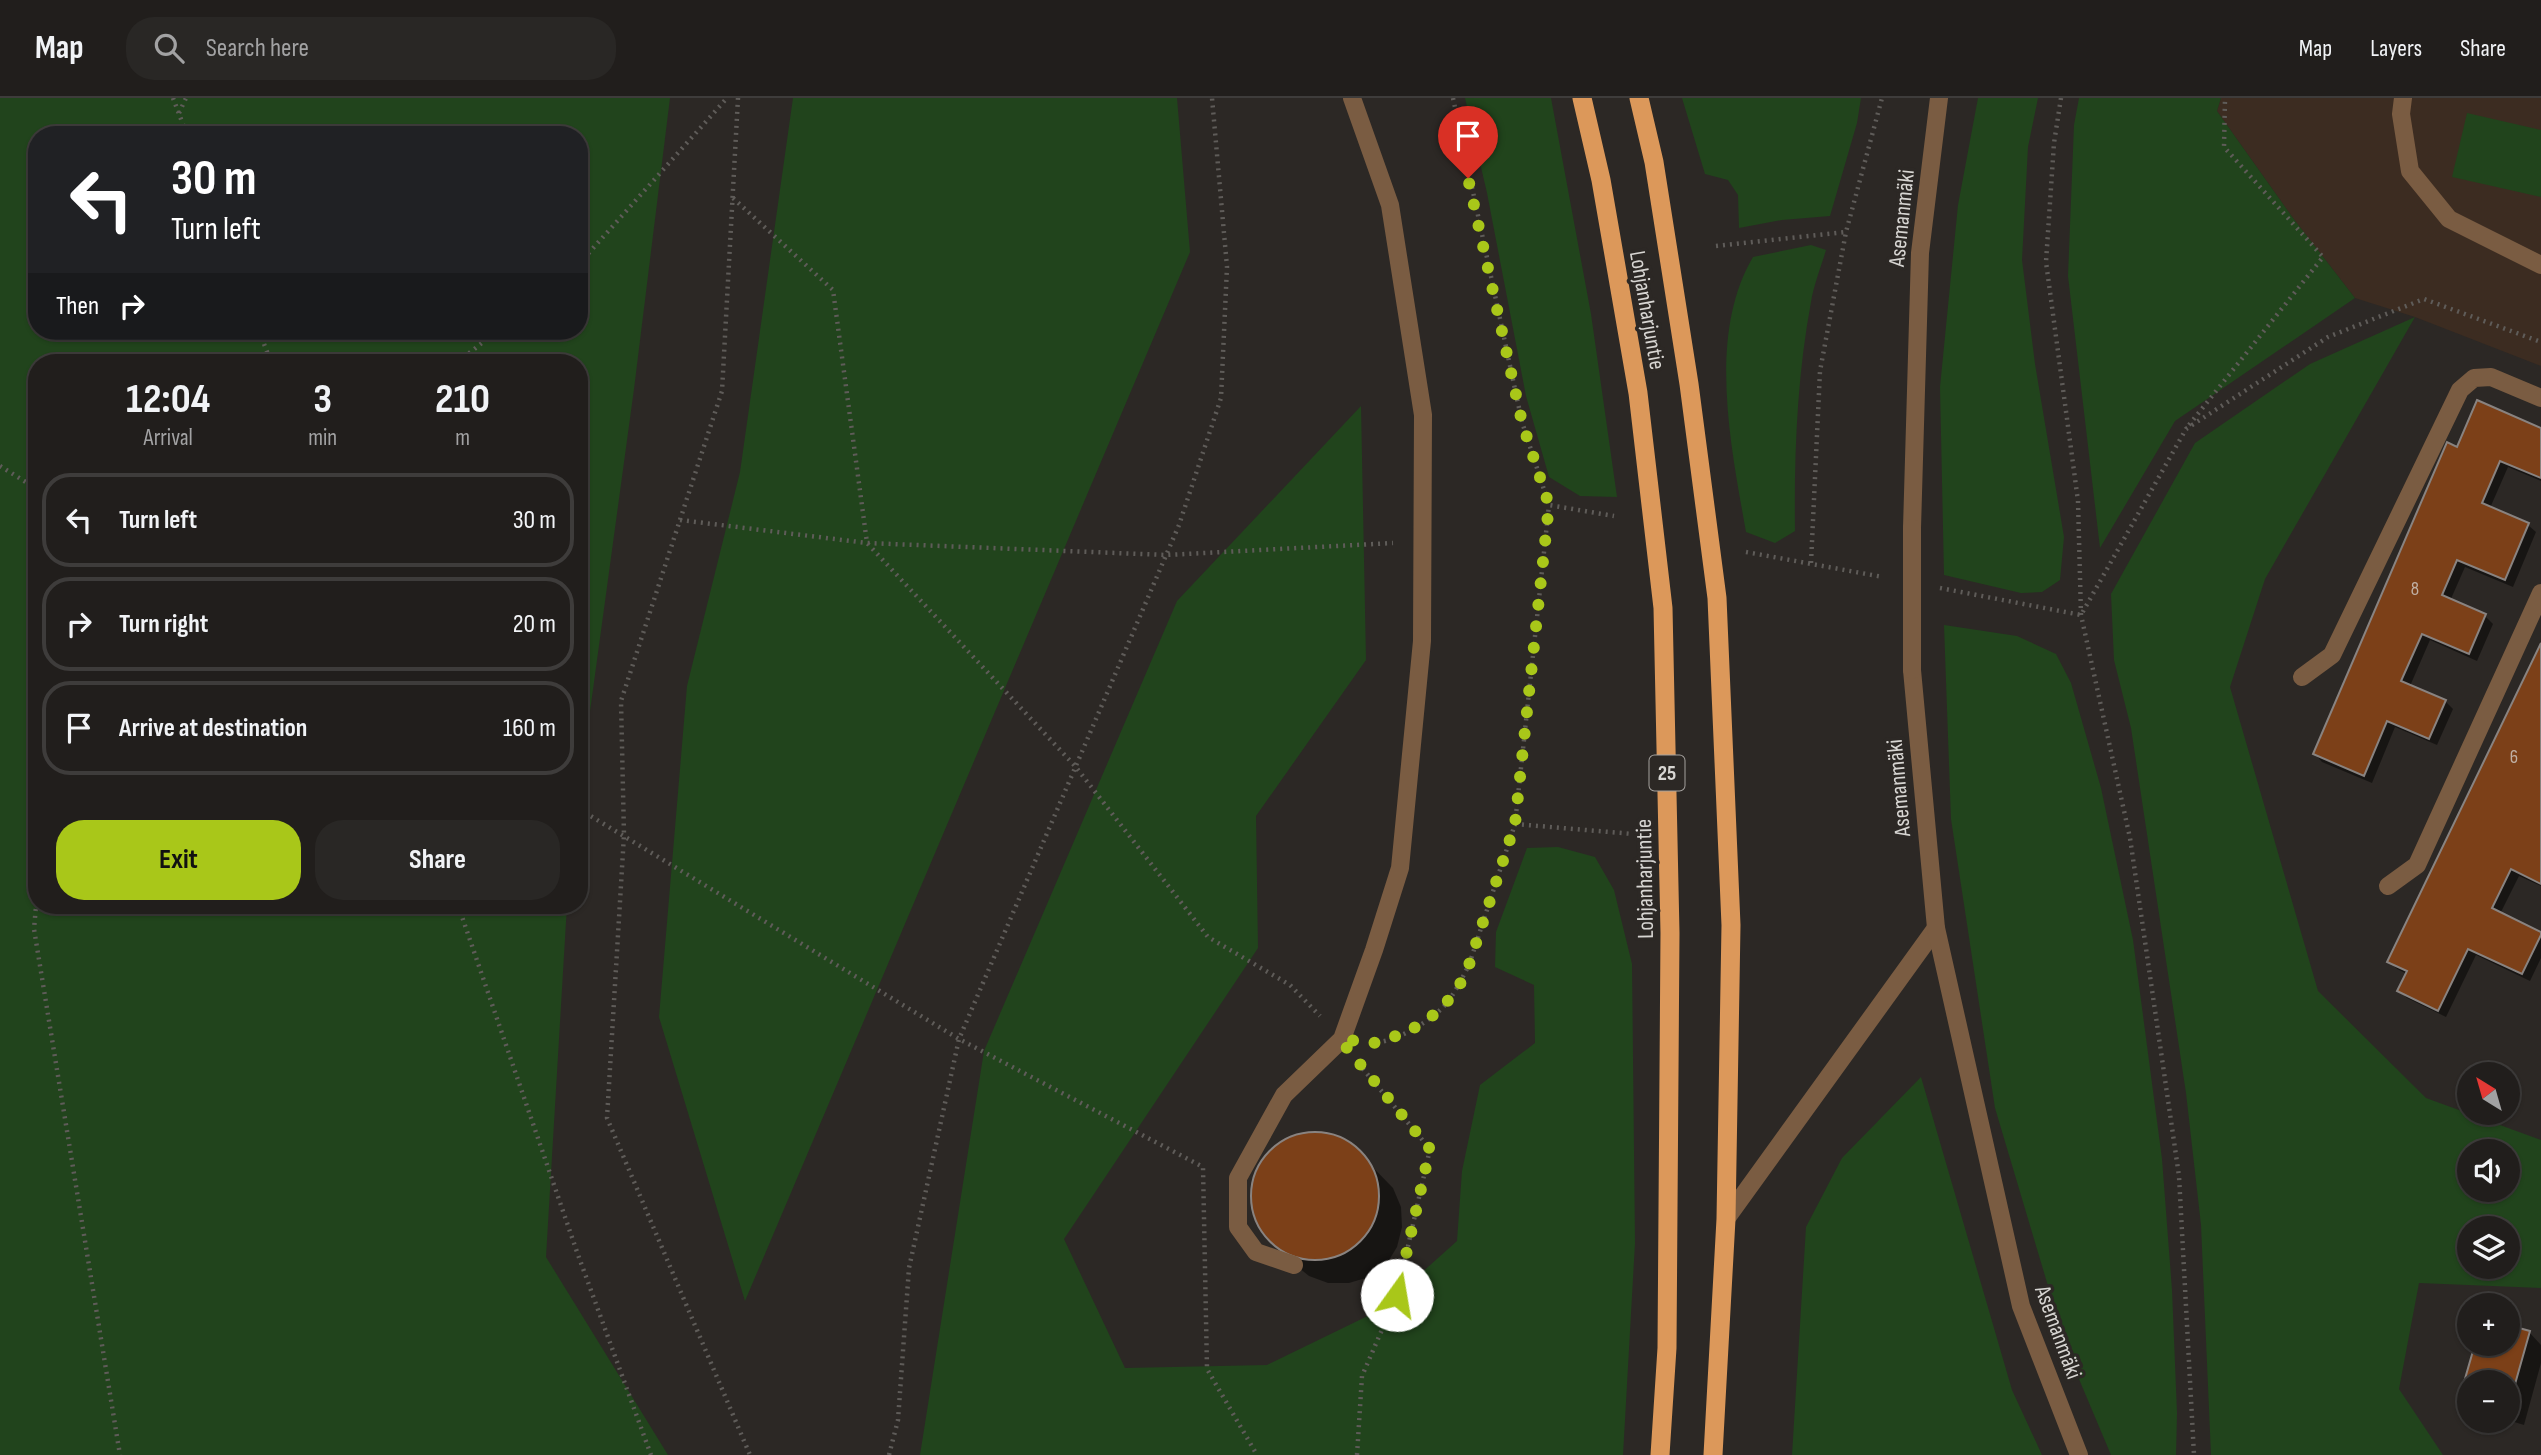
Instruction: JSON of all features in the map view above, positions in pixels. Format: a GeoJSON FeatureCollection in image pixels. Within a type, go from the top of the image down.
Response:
{"type":"FeatureCollection","features":[{"type":"Feature","properties":{"kind":"highway","name":"Lohjanharjuntie"},"geometry":{"type":"LineString","coordinates":[[1582,98],[1601,180],[1637,393],[1663,608],[1670,933],[1667,1348],[1660,1455]]}},
{"type":"Feature","properties":{"kind":"highway","name":"Lohjanharjuntie"},"geometry":{"type":"LineString","coordinates":[[1639,98],[1654,162],[1687,371],[1717,598],[1731,925],[1726,1219],[1713,1455]]}},
{"type":"Feature","properties":{"kind":"street"},"geometry":{"type":"LineString","coordinates":[[1294,1265],[1256,1252],[1238,1227],[1238,1178],[1284,1095],[1342,1039],[1374,950],[1400,868],[1422,641],[1423,415],[1390,205],[1352,98]]}},
{"type":"Feature","properties":{"kind":"street","name":"Asemanmäki"},"geometry":{"type":"LineString","coordinates":[[1939,98],[1920,253],[1912,528],[1912,670],[1936,928],[2021,1306],[2079,1455]]}},
{"type":"Feature","properties":{"kind":"street"},"geometry":{"type":"LineString","coordinates":[[2403,98],[2401,114],[2410,171],[2449,219],[2541,265]]}},
{"type":"Feature","properties":{"kind":"street"},"geometry":{"type":"LineString","coordinates":[[2302,677],[2332,655],[2460,390],[2474,378],[2491,377],[2541,398]]}},
{"type":"Feature","properties":{"kind":"street"},"geometry":{"type":"LineString","coordinates":[[2388,886],[2417,865],[2541,593]]}},
{"type":"Feature","properties":{"kind":"street"},"geometry":{"type":"LineString","coordinates":[[1726,1219],[1936,928]]}},
{"type":"Feature","properties":{"kind":"path"},"geometry":{"type":"LineString","coordinates":[[173,98],[184,126]]}},
{"type":"Feature","properties":{"kind":"path"},"geometry":{"type":"LineString","coordinates":[[179,113],[186,98]]}},
{"type":"Feature","properties":{"kind":"path"},"geometry":{"type":"LineString","coordinates":[[588,254],[727,98]]}},
{"type":"Feature","properties":{"kind":"path"},"geometry":{"type":"LineString","coordinates":[[738,98],[722,391],[621,701],[624,835],[607,1118],[750,1455]]}},
{"type":"Feature","properties":{"kind":"path"},"geometry":{"type":"LineString","coordinates":[[889,1455],[898,1420],[909,1268],[959,1039],[1179,525],[1220,398],[1227,267],[1212,98]]}},
{"type":"Feature","properties":{"kind":"path"},"geometry":{"type":"LineString","coordinates":[[1342,1039],[1374,1043],[1408,1032],[1441,1010],[1460,984],[1469,965],[1515,824],[1549,505],[1522,422],[1453,98]]}},
{"type":"Feature","properties":{"kind":"path"},"geometry":{"type":"LineString","coordinates":[[1811,563],[1821,371],[1846,232],[1882,98]]}},
{"type":"Feature","properties":{"kind":"path"},"geometry":{"type":"LineString","coordinates":[[2061,98],[2054,143],[2046,262],[2078,501],[2081,615],[2130,838],[2179,1176],[2194,1455]]}},
{"type":"Feature","properties":{"kind":"path"},"geometry":{"type":"LineString","coordinates":[[2081,615],[2186,429],[2323,257],[2224,147],[2225,98]]}},
{"type":"Feature","properties":{"kind":"path"},"geometry":{"type":"LineString","coordinates":[[733,198],[833,290],[867,543],[1076,766],[1208,937],[1290,985],[1342,1039],[1430,1149],[1397,1295],[1362,1376],[1357,1455]]}},
{"type":"Feature","properties":{"kind":"path"},"geometry":{"type":"LineString","coordinates":[[1716,246],[1846,232]]}},
{"type":"Feature","properties":{"kind":"path"},"geometry":{"type":"LineString","coordinates":[[2186,429],[2328,337],[2424,299],[2541,342]]}},
{"type":"Feature","properties":{"kind":"path"},"geometry":{"type":"LineString","coordinates":[[468,354],[486,340]]}},
{"type":"Feature","properties":{"kind":"path"},"geometry":{"type":"LineString","coordinates":[[0,466],[28,483]]}},
{"type":"Feature","properties":{"kind":"path"},"geometry":{"type":"LineString","coordinates":[[1549,505],[1614,516]]}},
{"type":"Feature","properties":{"kind":"path"},"geometry":{"type":"LineString","coordinates":[[680,520],[867,543],[1166,555],[1422,541]]}},
{"type":"Feature","properties":{"kind":"path"},"geometry":{"type":"LineString","coordinates":[[588,813],[959,1039],[1203,1167],[1207,1369],[1257,1455]]}},
{"type":"Feature","properties":{"kind":"path"},"geometry":{"type":"LineString","coordinates":[[1515,824],[1633,834]]}},
{"type":"Feature","properties":{"kind":"path"},"geometry":{"type":"LineString","coordinates":[[35,914],[34,929],[120,1455]]}},
{"type":"Feature","properties":{"kind":"path"},"geometry":{"type":"LineString","coordinates":[[461,914],[577,1252],[651,1455]]}},
{"type":"Feature","properties":{"kind":"shaded area"},"geometry":{"type":"Polygon","coordinates":[[[2221,98],[2541,98],[2541,366],[2415,317],[2355,298],[2293,218],[2217,111],[2221,98]]]}},
{"type":"Feature","properties":{"kind":"green space"},"geometry":{"type":"Polygon","coordinates":[[[0,98],[670,98],[588,726],[588,354],[28,354],[28,914],[566,914],[546,1257],[668,1455],[0,1455],[0,98]]]}},
{"type":"Feature","properties":{"kind":"green space"},"geometry":{"type":"Polygon","coordinates":[[[793,98],[1177,98],[1190,252],[745,1301],[659,1017],[687,686],[740,472],[793,98]]]}},
{"type":"Feature","properties":{"kind":"green space"},"geometry":{"type":"Polygon","coordinates":[[[1465,98],[1551,98],[1591,314],[1617,497],[1580,496],[1549,477],[1526,396],[1487,193],[1465,98]]]}},
{"type":"Feature","properties":{"kind":"green space"},"geometry":{"type":"Polygon","coordinates":[[[1682,98],[1861,98],[1857,123],[1830,216],[1782,220],[1739,228],[1738,195],[1728,180],[1705,174],[1682,98]]]}},
{"type":"Feature","properties":{"kind":"green space"},"geometry":{"type":"Polygon","coordinates":[[[1978,98],[2038,98],[2028,147],[2022,260],[2035,364],[2064,537],[2060,580],[2042,592],[2021,593],[1944,575],[1940,387],[1958,205],[1978,98]]]}},
{"type":"Feature","properties":{"kind":"green space"},"geometry":{"type":"Polygon","coordinates":[[[2079,98],[2221,98],[2217,111],[2293,218],[2355,298],[2175,421],[2100,548],[2068,276],[2074,125],[2079,98]]]}},
{"type":"Feature","properties":{"kind":"green space"},"geometry":{"type":"Polygon","coordinates":[[[2467,113],[2541,130],[2541,197],[2452,177],[2467,113]]]}},
{"type":"Feature","properties":{"kind":"green space"},"geometry":{"type":"Polygon","coordinates":[[[1811,245],[1826,250],[1812,295],[1802,359],[1796,445],[1795,531],[1775,543],[1746,532],[1729,428],[1727,356],[1730,321],[1739,288],[1753,257],[1811,245]]]}},
{"type":"Feature","properties":{"kind":"green space"},"geometry":{"type":"Polygon","coordinates":[[[2415,317],[2265,579],[2230,687],[2318,991],[2426,1098],[2457,1109],[2457,1125],[2500,1125],[2541,1140],[2541,1288],[2419,1283],[2399,1389],[2443,1455],[2211,1455],[2201,1225],[2186,1093],[2131,728],[2114,660],[2111,594],[2195,443],[2310,364],[2415,317]]]}},
{"type":"Feature","properties":{"kind":"green space"},"geometry":{"type":"Polygon","coordinates":[[[1361,406],[1366,660],[1256,816],[1258,948],[1064,1239],[1125,1368],[1267,1365],[1380,1310],[1457,1241],[1462,1171],[1480,1085],[1535,1043],[1534,985],[1495,967],[1496,932],[1527,848],[1558,847],[1595,857],[1614,890],[1632,964],[1635,1243],[1623,1455],[920,1455],[984,1051],[1177,601],[1361,406]]]}},
{"type":"Feature","properties":{"kind":"green space"},"geometry":{"type":"Polygon","coordinates":[[[1944,625],[2017,636],[2056,654],[2071,683],[2101,788],[2133,940],[2162,1159],[2172,1290],[2176,1455],[2111,1455],[2068,1353],[1995,1108],[1951,819],[1944,625]]]}},
{"type":"Feature","properties":{"kind":"green space"},"geometry":{"type":"Polygon","coordinates":[[[1921,1077],[2012,1390],[2042,1455],[1792,1455],[1806,1227],[1842,1158],[1921,1077]]]}},
{"type":"Feature","properties":{"kind":"building"},"geometry":{"type":"Polygon","coordinates":[[[2477,400],[2541,428],[2541,478],[2500,461],[2482,503],[2529,523],[2505,580],[2457,560],[2442,595],[2486,614],[2469,654],[2422,634],[2401,681],[2446,700],[2429,739],[2387,721],[2364,776],[2313,754],[2447,442],[2457,447],[2477,400]]]}},
{"type":"Feature","properties":{"kind":"building"},"geometry":{"type":"Polygon","coordinates":[[[2541,643],[2541,884],[2511,869],[2492,908],[2541,932],[2541,935],[2522,974],[2468,949],[2438,1011],[2397,991],[2407,971],[2387,962],[2541,643]]]}},
{"type":"Feature","properties":{"kind":"building"},"geometry":{"type":"Polygon","coordinates":[[[1315,1132],[1339,1137],[1360,1151],[1374,1172],[1379,1196],[1374,1220],[1360,1241],[1339,1255],[1315,1260],[1291,1255],[1270,1241],[1256,1220],[1251,1196],[1256,1172],[1270,1151],[1291,1137],[1315,1132]]]}},
{"type":"Feature","properties":{"kind":"building"},"geometry":{"type":"Polygon","coordinates":[[[2520,1328],[2530,1331],[2519,1370],[2468,1370],[2472,1356],[2520,1356],[2520,1328]]]}},
{"type":"Feature","properties":{"kind":"route"},"geometry":{"type":"LineString","coordinates":[[1397,1295],[1430,1149],[1342,1039],[1374,1043],[1408,1032],[1441,1010],[1460,984],[1469,965],[1515,824],[1549,505],[1522,422],[1468,178]]}}]}
